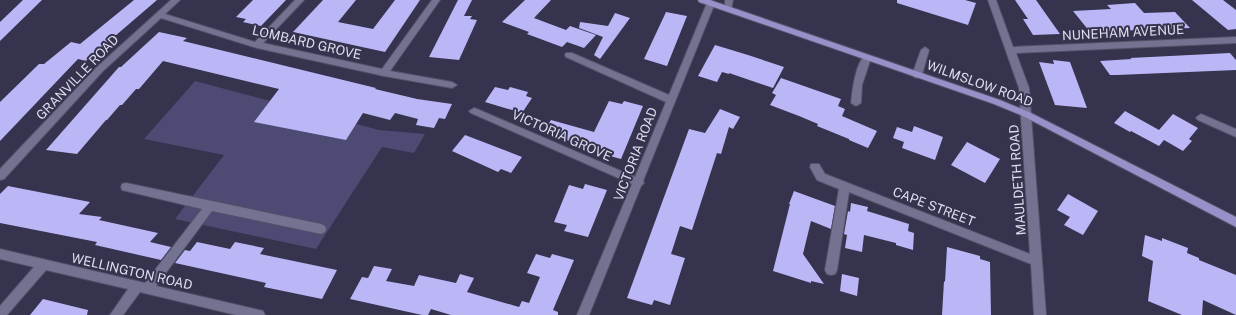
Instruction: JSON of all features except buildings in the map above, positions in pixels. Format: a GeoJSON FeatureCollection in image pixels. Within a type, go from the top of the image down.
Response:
{"type":"FeatureCollection","features":[{"type":"Feature","properties":{"kind":"main road","name":"WILMSLOW ROAD"},"geometry":{"type":"LineString","coordinates":[[706,2],[728,4],[867,58],[997,102],[1026,114],[1236,222]]}},
{"type":"Feature","properties":{"kind":"street","name":"GRANVILLE ROAD"},"geometry":{"type":"LineString","coordinates":[[0,176],[100,69],[176,0]]}},
{"type":"Feature","properties":{"kind":"street"},"geometry":{"type":"LineString","coordinates":[[257,45],[300,0]]}},
{"type":"Feature","properties":{"kind":"street"},"geometry":{"type":"LineString","coordinates":[[384,73],[436,0]]}},
{"type":"Feature","properties":{"kind":"street","name":"MAULDETH ROAD"},"geometry":{"type":"LineString","coordinates":[[992,0],[1024,88],[1040,315]]}},
{"type":"Feature","properties":{"kind":"street","name":"VICTORIA ROAD"},"geometry":{"type":"LineString","coordinates":[[583,315],[639,184],[706,2]]}},
{"type":"Feature","properties":{"kind":"street","name":"LOMBARD GROVE"},"geometry":{"type":"LineString","coordinates":[[159,15],[257,45],[384,73],[452,86]]}},
{"type":"Feature","properties":{"kind":"street","name":"NUNEHAM AVENUE"},"geometry":{"type":"LineString","coordinates":[[1011,50],[1236,40]]}},
{"type":"Feature","properties":{"kind":"street"},"geometry":{"type":"LineString","coordinates":[[917,75],[925,50]]}},
{"type":"Feature","properties":{"kind":"street"},"geometry":{"type":"LineString","coordinates":[[569,55],[671,100]]}},
{"type":"Feature","properties":{"kind":"street"},"geometry":{"type":"LineString","coordinates":[[856,103],[857,85],[867,58]]}},
{"type":"Feature","properties":{"kind":"street","name":"VICTORIA GROVE"},"geometry":{"type":"LineString","coordinates":[[474,111],[639,184]]}},
{"type":"Feature","properties":{"kind":"street"},"geometry":{"type":"LineString","coordinates":[[1201,118],[1236,133]]}},
{"type":"Feature","properties":{"kind":"street","name":"CAPE STREET"},"geometry":{"type":"LineString","coordinates":[[815,166],[821,177],[1036,261]]}},
{"type":"Feature","properties":{"kind":"street"},"geometry":{"type":"LineString","coordinates":[[831,270],[845,186]]}},
{"type":"Feature","properties":{"kind":"street"},"geometry":{"type":"LineString","coordinates":[[126,187],[321,229]]}},
{"type":"Feature","properties":{"kind":"street"},"geometry":{"type":"LineString","coordinates":[[116,315],[142,288],[210,206]]}},
{"type":"Feature","properties":{"kind":"street","name":"WELLINGTON ROAD"},"geometry":{"type":"LineString","coordinates":[[0,254],[259,315]]}},
{"type":"Feature","properties":{"kind":"street"},"geometry":{"type":"LineString","coordinates":[[0,315],[43,265]]}},
{"type":"Feature","properties":{"kind":"shaded area"},"geometry":{"type":"Polygon","coordinates":[[[195,81],[379,130],[425,134],[414,153],[382,147],[316,249],[175,219],[224,155],[144,139],[195,81]]]}}]}
